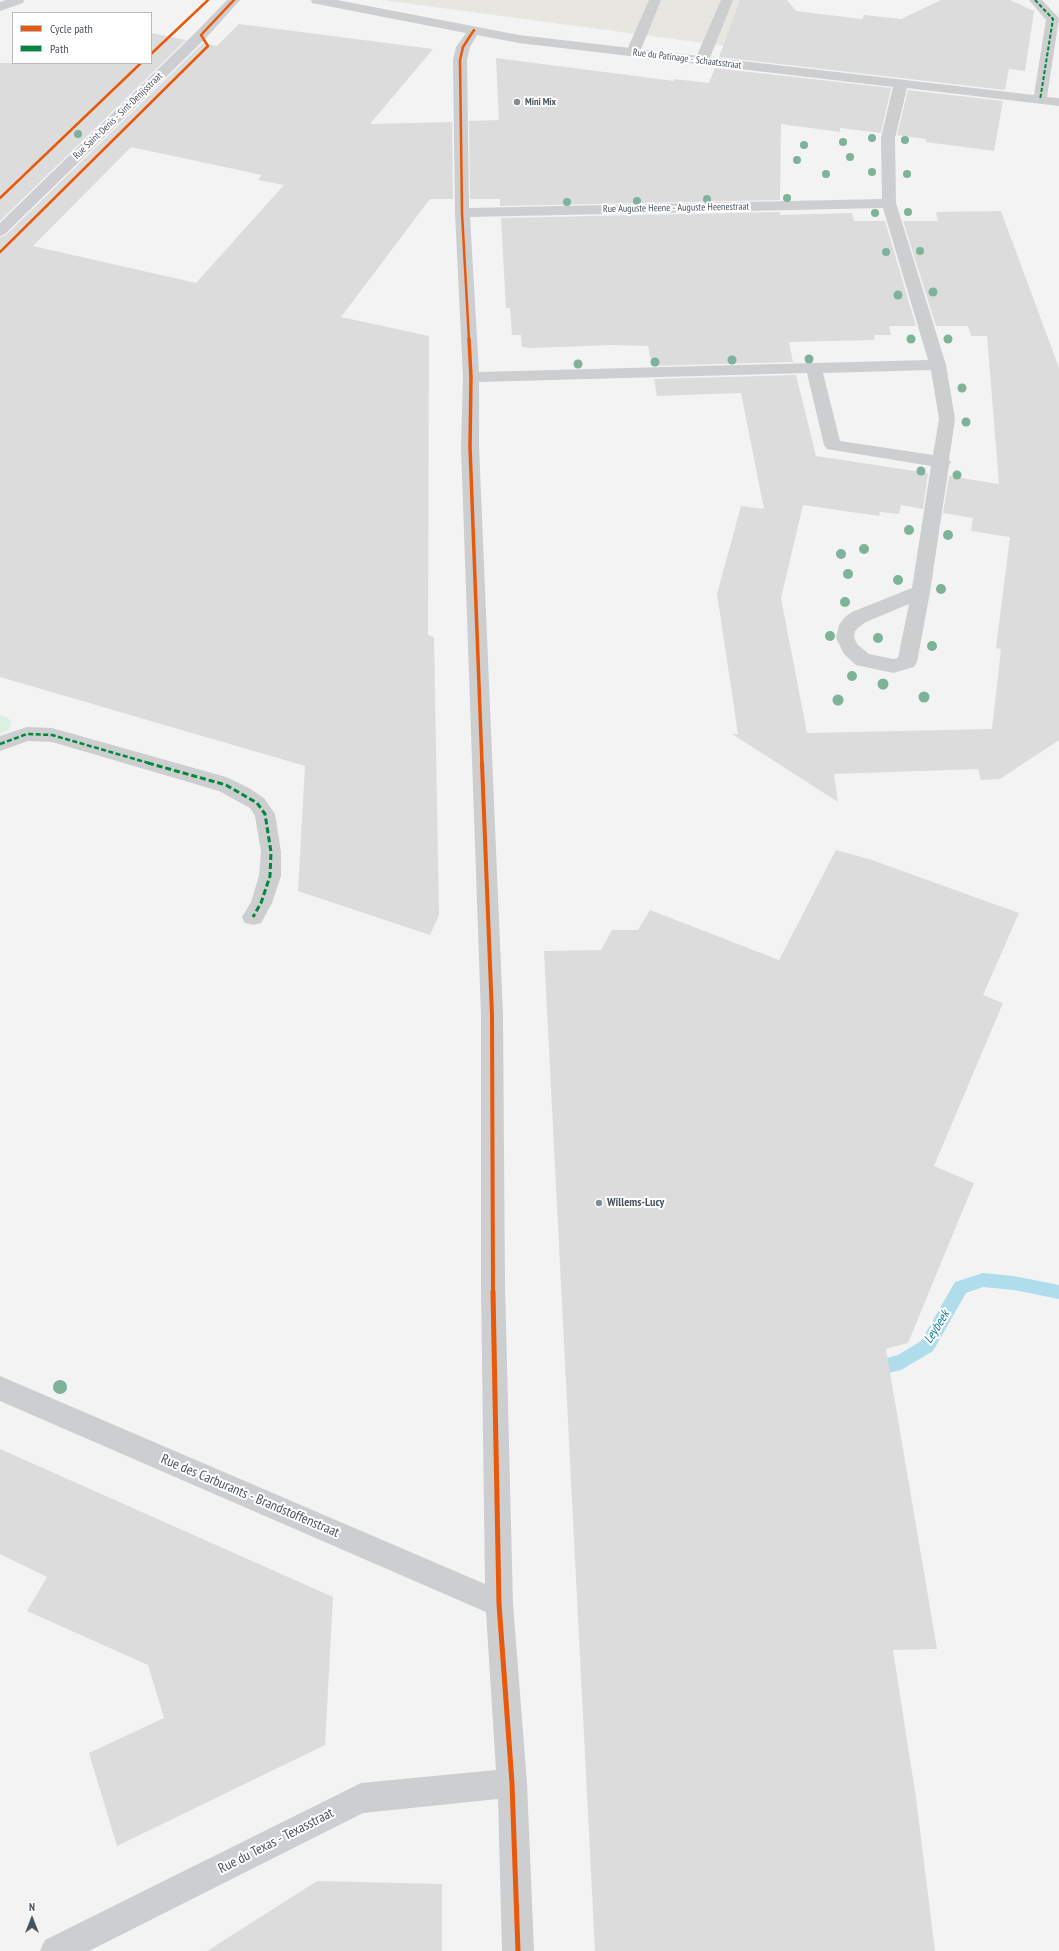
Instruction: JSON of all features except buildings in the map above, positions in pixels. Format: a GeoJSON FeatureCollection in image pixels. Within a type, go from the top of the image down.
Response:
{"type":"FeatureCollection","features":[{"type":"Feature","properties":{"kind":"main road","name":"Rue Saint-Denis - Sint-Denijsstraat"},"geometry":{"type":"LineString","coordinates":[[0,231],[201,35],[234,0]]}},
{"type":"Feature","properties":{"kind":"street"},"geometry":{"type":"LineString","coordinates":[[0,7],[18,0]]}},
{"type":"Feature","properties":{"kind":"street","name":"Rue du Patinage - Schaatsstraat"},"geometry":{"type":"LineString","coordinates":[[317,0],[519,39],[1059,102]]}},
{"type":"Feature","properties":{"kind":"street"},"geometry":{"type":"LineString","coordinates":[[633,52],[655,0]]}},
{"type":"Feature","properties":{"kind":"street"},"geometry":{"type":"LineString","coordinates":[[702,60],[727,0]]}},
{"type":"Feature","properties":{"kind":"street"},"geometry":{"type":"LineString","coordinates":[[1034,0],[1053,19],[1040,100]]}},
{"type":"Feature","properties":{"kind":"street"},"geometry":{"type":"LineString","coordinates":[[474,30],[463,47],[460,60],[462,213],[471,377],[470,447],[492,1015],[493,1285],[499,1604],[512,1783],[518,1951]]}},
{"type":"Feature","properties":{"kind":"street"},"geometry":{"type":"LineString","coordinates":[[901,84],[888,138],[889,204],[938,365],[947,420],[942,462],[921,592],[907,662],[892,666],[863,660],[851,650],[845,638],[846,630],[852,622],[859,617],[921,592]]}},
{"type":"Feature","properties":{"kind":"street","name":"Rue Auguste Heene - Auguste Heenestraat"},"geometry":{"type":"LineString","coordinates":[[462,213],[889,204]]}},
{"type":"Feature","properties":{"kind":"street"},"geometry":{"type":"LineString","coordinates":[[471,377],[938,365]]}},
{"type":"Feature","properties":{"kind":"street"},"geometry":{"type":"LineString","coordinates":[[814,368],[833,445],[942,462]]}},
{"type":"Feature","properties":{"kind":"street"},"geometry":{"type":"LineString","coordinates":[[0,744],[28,734],[52,735],[226,785],[257,803],[265,814],[271,852],[270,876],[261,903],[253,917]]}},
{"type":"Feature","properties":{"kind":"street","name":"Rue des Carburants - Brandstoffenstraat"},"geometry":{"type":"LineString","coordinates":[[0,1388],[499,1604]]}},
{"type":"Feature","properties":{"kind":"street","name":"Rue du Texas - Texasstraat"},"geometry":{"type":"LineString","coordinates":[[56,1951],[361,1798],[512,1783]]}},
{"type":"Feature","properties":{"kind":"shaded area"},"geometry":{"type":"Polygon","coordinates":[[[382,0],[787,0],[823,47],[861,64],[382,0]]]}},
{"type":"Feature","properties":{"kind":"green space"},"geometry":{"type":"Polygon","coordinates":[[[0,715],[8,718],[12,722],[9,730],[0,733],[0,715]]]}},
{"type":"Feature","properties":{"kind":"waterway","name":"Leybeek"},"geometry":{"type":"LineString","coordinates":[[870,1369],[901,1362],[927,1346],[961,1287],[983,1280],[1014,1283],[1059,1292]]}},
{"type":"Feature","properties":{"kind":"marked path"},"geometry":{"type":"LineString","coordinates":[[1035,0],[1053,19],[1040,100]]}},
{"type":"Feature","properties":{"kind":"marked path"},"geometry":{"type":"LineString","coordinates":[[0,744],[27,734],[52,735],[226,785],[257,803],[265,814],[271,852],[270,876],[261,903],[253,917]]}},
{"type":"Feature","properties":{"kind":"cycle path"},"geometry":{"type":"LineString","coordinates":[[152,53],[208,0]]}},
{"type":"Feature","properties":{"kind":"cycle path"},"geometry":{"type":"LineString","coordinates":[[0,252],[208,46],[201,35],[234,0]]}},
{"type":"Feature","properties":{"kind":"cycle path"},"geometry":{"type":"LineString","coordinates":[[474,30],[463,47],[460,60],[462,213],[471,377],[470,447],[492,1015],[493,1285],[499,1604],[512,1783],[518,1951]]}},
{"type":"Feature","properties":{"kind":"cycle path"},"geometry":{"type":"LineString","coordinates":[[0,198],[140,64]]}},
{"type":"Feature","properties":{"kind":"place","name":"Mini Mix"},"geometry":{"type":"Point","coordinates":[517,102]}},
{"type":"Feature","properties":{"kind":"place","name":"Willems-Lucy"},"geometry":{"type":"Point","coordinates":[599,1203]}}]}
